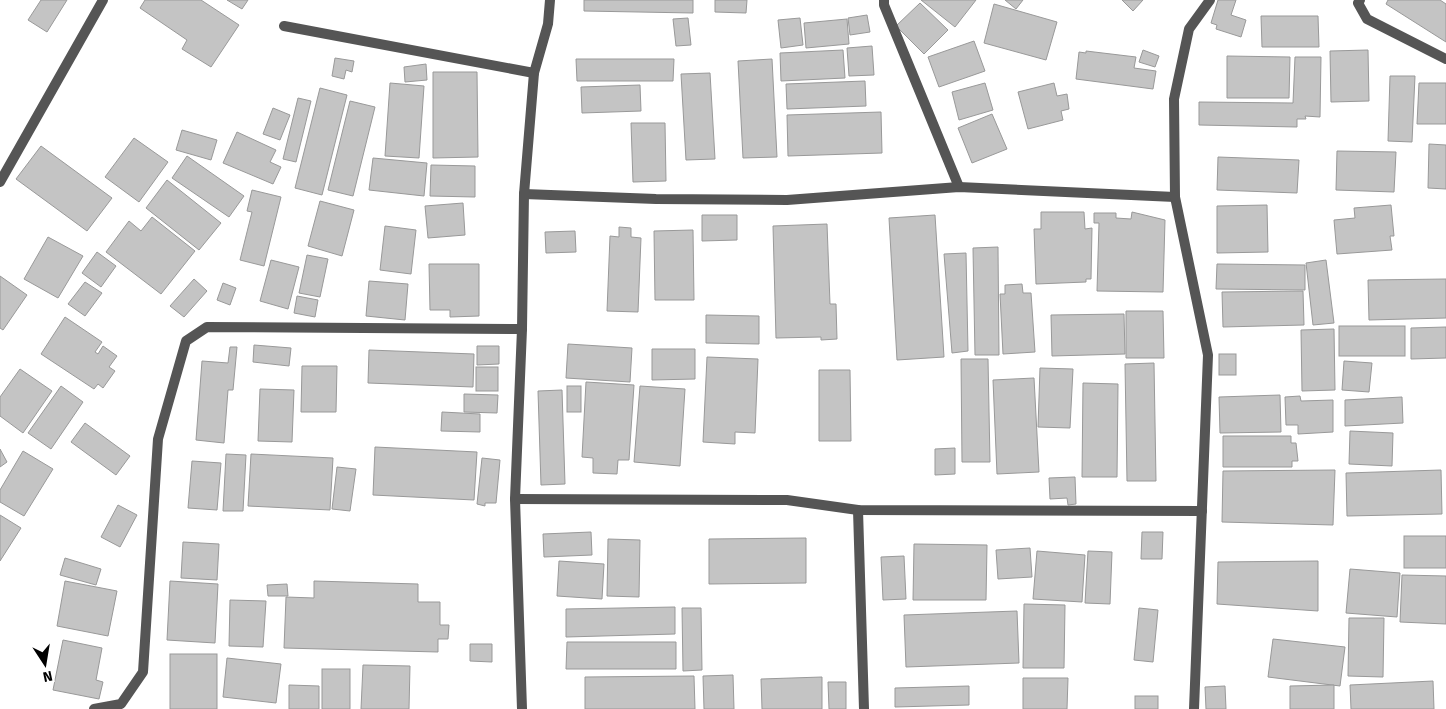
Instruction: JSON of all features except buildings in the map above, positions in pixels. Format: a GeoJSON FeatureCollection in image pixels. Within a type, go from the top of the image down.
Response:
{"type":"FeatureCollection","features":[{"type":"Feature","properties":{"kind":"street"},"geometry":{"type":"LineString","coordinates":[[0,182],[103,0]]}},
{"type":"Feature","properties":{"kind":"street"},"geometry":{"type":"LineString","coordinates":[[522,709],[515,499],[522,329],[524,194],[534,73],[548,24],[550,0]]}},
{"type":"Feature","properties":{"kind":"street"},"geometry":{"type":"LineString","coordinates":[[884,0],[884,5],[959,187]]}},
{"type":"Feature","properties":{"kind":"street"},"geometry":{"type":"LineString","coordinates":[[1194,709],[1208,355],[1175,198],[1174,99],[1189,29],[1210,0]]}},
{"type":"Feature","properties":{"kind":"street"},"geometry":{"type":"LineString","coordinates":[[1360,0],[1358,3],[1367,19],[1446,59]]}},
{"type":"Feature","properties":{"kind":"street"},"geometry":{"type":"LineString","coordinates":[[284,26],[534,73]]}},
{"type":"Feature","properties":{"kind":"street"},"geometry":{"type":"LineString","coordinates":[[524,194],[656,199],[788,200],[959,187],[1175,198]]}},
{"type":"Feature","properties":{"kind":"street"},"geometry":{"type":"LineString","coordinates":[[94,709],[121,704],[143,672],[158,439],[186,341],[207,327],[522,329]]}},
{"type":"Feature","properties":{"kind":"street"},"geometry":{"type":"LineString","coordinates":[[515,499],[787,500],[858,510],[1202,511]]}},
{"type":"Feature","properties":{"kind":"street"},"geometry":{"type":"LineString","coordinates":[[858,510],[864,709]]}}]}
